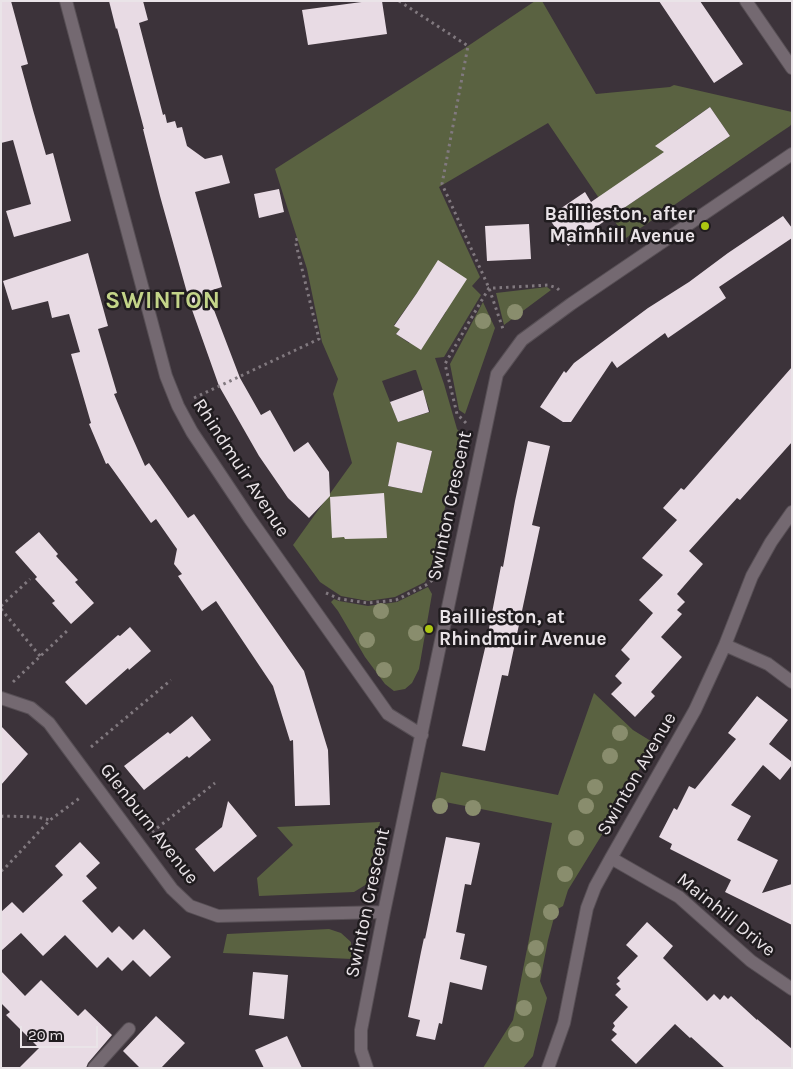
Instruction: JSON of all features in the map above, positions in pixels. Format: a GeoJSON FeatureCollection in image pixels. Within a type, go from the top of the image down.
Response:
{"type":"FeatureCollection","features":[{"type":"Feature","properties":{"kind":"street","name":"Rhindmuir Avenue"},"geometry":{"type":"LineString","coordinates":[[66,1],[166,376],[178,406],[192,432],[250,519],[388,714],[422,734]]}},
{"type":"Feature","properties":{"kind":"street"},"geometry":{"type":"LineString","coordinates":[[746,1],[792,68]]}},
{"type":"Feature","properties":{"kind":"street","name":"Swinton Crescent"},"geometry":{"type":"LineString","coordinates":[[366,1068],[361,1050],[361,1030],[497,374],[522,340],[571,304],[792,154]]}},
{"type":"Feature","properties":{"kind":"street","name":"Swinton Avenue"},"geometry":{"type":"LineString","coordinates":[[548,1068],[564,1023],[588,908],[596,887],[694,710],[724,645],[752,576],[771,542],[792,512]]}},
{"type":"Feature","properties":{"kind":"street"},"geometry":{"type":"LineString","coordinates":[[724,645],[768,664],[792,682]]}},
{"type":"Feature","properties":{"kind":"street","name":"Glenburn Avenue"},"geometry":{"type":"LineString","coordinates":[[3,699],[32,708],[48,723],[172,889],[190,906],[218,916],[384,912]]}},
{"type":"Feature","properties":{"kind":"street","name":"Mainhill Drive"},"geometry":{"type":"LineString","coordinates":[[611,858],[679,897],[751,962],[792,988]]}},
{"type":"Feature","properties":{"kind":"street"},"geometry":{"type":"LineString","coordinates":[[94,1068],[129,1029]]}},
{"type":"Feature","properties":{"kind":"path"},"geometry":{"type":"LineString","coordinates":[[399,1],[468,46],[442,184],[489,288],[511,354]]}},
{"type":"Feature","properties":{"kind":"path"},"geometry":{"type":"LineString","coordinates":[[178,406],[319,340],[295,240],[298,239]]}},
{"type":"Feature","properties":{"kind":"path"},"geometry":{"type":"LineString","coordinates":[[489,288],[548,285],[557,288],[571,304]]}},
{"type":"Feature","properties":{"kind":"path"},"geometry":{"type":"LineString","coordinates":[[483,439],[457,414],[446,364],[468,322],[489,288]]}},
{"type":"Feature","properties":{"kind":"path"},"geometry":{"type":"LineString","coordinates":[[301,590],[318,590],[340,599],[368,604],[396,600],[426,585],[458,560]]}},
{"type":"Feature","properties":{"kind":"path"},"geometry":{"type":"LineString","coordinates":[[30,579],[1,608],[40,656]]}},
{"type":"Feature","properties":{"kind":"path"},"geometry":{"type":"LineString","coordinates":[[3,699],[10,684],[67,631]]}},
{"type":"Feature","properties":{"kind":"path"},"geometry":{"type":"LineString","coordinates":[[76,760],[171,680]]}},
{"type":"Feature","properties":{"kind":"path"},"geometry":{"type":"LineString","coordinates":[[137,843],[215,784]]}},
{"type":"Feature","properties":{"kind":"path"},"geometry":{"type":"LineString","coordinates":[[1,870],[50,820],[96,786]]}},
{"type":"Feature","properties":{"kind":"path"},"geometry":{"type":"LineString","coordinates":[[1,818],[3,816],[37,817],[50,820]]}},
{"type":"Feature","properties":{"kind":"green space"},"geometry":{"type":"Polygon","coordinates":[[[535,1],[542,1],[596,94],[670,87],[674,85],[792,112],[792,123],[626,238],[548,123],[439,187],[480,277],[472,286],[481,295],[444,357],[435,358],[457,429],[461,434],[438,540],[425,582],[395,597],[368,601],[341,596],[320,582],[293,545],[352,463],[333,394],[338,379],[322,342],[307,269],[275,169],[535,1]],[[710,107],[674,132],[694,161],[730,136],[710,107]],[[663,154],[621,210],[677,172],[663,154]],[[417,293],[394,325],[400,329],[396,334],[409,343],[413,338],[424,345],[446,312],[417,293]],[[416,370],[382,381],[398,422],[430,412],[416,370]],[[398,443],[388,486],[422,493],[432,451],[398,443]]]}},
{"type":"Feature","properties":{"kind":"green space"},"geometry":{"type":"Polygon","coordinates":[[[547,287],[551,290],[504,325],[496,293],[547,287]]]}},
{"type":"Feature","properties":{"kind":"green space"},"geometry":{"type":"Polygon","coordinates":[[[483,302],[495,328],[465,414],[459,410],[450,364],[483,302]]]}},
{"type":"Feature","properties":{"kind":"green space"},"geometry":{"type":"Polygon","coordinates":[[[428,587],[432,594],[419,669],[412,683],[405,689],[394,691],[385,684],[365,657],[331,602],[334,599],[368,606],[397,602],[428,587]]]}},
{"type":"Feature","properties":{"kind":"green space"},"geometry":{"type":"Polygon","coordinates":[[[594,693],[633,730],[654,743],[568,890],[563,906],[556,910],[540,981],[547,998],[533,1056],[523,1068],[483,1068],[513,1020],[552,823],[435,800],[441,772],[558,795],[594,693]]]}},
{"type":"Feature","properties":{"kind":"green space"},"geometry":{"type":"Polygon","coordinates":[[[380,822],[367,884],[354,892],[259,896],[257,878],[293,845],[277,827],[380,822]]]}},
{"type":"Feature","properties":{"kind":"green space"},"geometry":{"type":"Polygon","coordinates":[[[329,929],[341,933],[351,942],[352,959],[223,953],[227,934],[329,929]]]}},
{"type":"Feature","properties":{"kind":"building"},"geometry":{"type":"Polygon","coordinates":[[[1,1],[11,1],[28,64],[21,66],[33,110],[46,155],[53,153],[71,221],[14,237],[6,211],[31,204],[13,140],[1,143],[1,1]]]}},
{"type":"Feature","properties":{"kind":"building"},"geometry":{"type":"Polygon","coordinates":[[[109,1],[143,1],[148,20],[139,23],[163,115],[165,114],[167,123],[175,121],[177,128],[182,127],[187,146],[205,159],[222,155],[230,183],[195,192],[222,287],[209,291],[214,310],[240,378],[261,415],[270,410],[294,452],[308,442],[329,472],[330,496],[309,518],[288,498],[259,456],[219,386],[191,307],[109,1]]]}},
{"type":"Feature","properties":{"kind":"building"},"geometry":{"type":"Polygon","coordinates":[[[382,1],[387,34],[308,45],[302,10],[382,1]]]}},
{"type":"Feature","properties":{"kind":"building"},"geometry":{"type":"Polygon","coordinates":[[[659,1],[700,1],[743,64],[714,83],[659,1]]]}},
{"type":"Feature","properties":{"kind":"building"},"geometry":{"type":"Polygon","coordinates":[[[710,107],[730,136],[568,246],[548,217],[585,192],[591,202],[664,152],[655,146],[710,107]]]}},
{"type":"Feature","properties":{"kind":"building"},"geometry":{"type":"Polygon","coordinates":[[[279,189],[284,212],[259,218],[254,194],[279,189]]]}},
{"type":"Feature","properties":{"kind":"building"},"geometry":{"type":"Polygon","coordinates":[[[783,216],[792,228],[792,238],[719,287],[726,298],[668,338],[665,333],[617,368],[612,361],[571,422],[563,422],[540,407],[564,371],[566,373],[574,363],[648,308],[689,282],[783,216]]]}},
{"type":"Feature","properties":{"kind":"building"},"geometry":{"type":"Polygon","coordinates":[[[529,224],[531,259],[487,261],[485,226],[529,224]]]}},
{"type":"Feature","properties":{"kind":"building"},"geometry":{"type":"Polygon","coordinates":[[[88,253],[108,326],[98,329],[117,393],[114,394],[129,430],[145,466],[149,463],[188,518],[194,514],[304,671],[328,750],[330,805],[295,806],[293,740],[290,741],[273,686],[216,601],[202,611],[178,576],[182,574],[174,564],[177,549],[156,519],[151,523],[108,463],[106,464],[89,424],[91,423],[71,354],[80,352],[69,314],[52,318],[48,301],[12,310],[3,281],[88,253]]]}},
{"type":"Feature","properties":{"kind":"building"},"geometry":{"type":"Polygon","coordinates":[[[438,260],[467,279],[421,350],[396,334],[400,329],[394,326],[438,260]]]}},
{"type":"Feature","properties":{"kind":"building"},"geometry":{"type":"Polygon","coordinates":[[[792,367],[792,442],[740,500],[737,498],[689,551],[703,564],[677,594],[685,602],[677,610],[682,614],[661,637],[682,657],[651,692],[655,696],[635,717],[611,694],[622,683],[615,676],[630,659],[621,650],[653,613],[639,600],[663,575],[642,558],[677,520],[663,508],[681,488],[684,490],[792,367]]]}},
{"type":"Feature","properties":{"kind":"building"},"geometry":{"type":"Polygon","coordinates":[[[423,390],[429,412],[398,422],[390,402],[423,390]]]}},
{"type":"Feature","properties":{"kind":"building"},"geometry":{"type":"Polygon","coordinates":[[[528,441],[550,446],[532,525],[540,527],[508,676],[502,675],[485,751],[462,746],[486,644],[501,566],[503,567],[528,441]]]}},
{"type":"Feature","properties":{"kind":"building"},"geometry":{"type":"Polygon","coordinates":[[[397,442],[432,451],[422,493],[388,486],[397,442]]]}},
{"type":"Feature","properties":{"kind":"building"},"geometry":{"type":"Polygon","coordinates":[[[384,493],[387,538],[332,538],[330,497],[384,493]]]}},
{"type":"Feature","properties":{"kind":"building"},"geometry":{"type":"Polygon","coordinates":[[[39,532],[58,554],[56,556],[78,580],[75,582],[94,603],[71,624],[52,603],[55,601],[35,579],[37,577],[15,552],[39,532]]]}},
{"type":"Feature","properties":{"kind":"building"},"geometry":{"type":"Polygon","coordinates":[[[130,627],[151,651],[129,670],[128,668],[86,705],[65,682],[118,635],[120,636],[130,627]]]}},
{"type":"Feature","properties":{"kind":"building"},"geometry":{"type":"Polygon","coordinates":[[[757,696],[788,720],[769,744],[792,762],[792,765],[780,780],[763,765],[731,805],[751,816],[737,840],[778,860],[762,893],[792,884],[792,925],[725,892],[731,880],[670,849],[672,844],[659,837],[674,808],[677,810],[689,786],[695,789],[736,739],[728,733],[757,696]]]}},
{"type":"Feature","properties":{"kind":"building"},"geometry":{"type":"Polygon","coordinates":[[[192,716],[211,740],[189,758],[187,756],[144,790],[124,766],[192,716]]]}},
{"type":"Feature","properties":{"kind":"building"},"geometry":{"type":"Polygon","coordinates":[[[1,726],[28,754],[1,785],[1,726]]]}},
{"type":"Feature","properties":{"kind":"building"},"geometry":{"type":"Polygon","coordinates":[[[228,801],[257,836],[214,872],[195,849],[222,827],[228,801]]]}},
{"type":"Feature","properties":{"kind":"building"},"geometry":{"type":"Polygon","coordinates":[[[446,837],[480,843],[471,885],[465,884],[456,932],[465,934],[460,959],[487,966],[482,990],[450,982],[442,1024],[439,1023],[435,1040],[416,1036],[420,1020],[408,1017],[446,837]]]}},
{"type":"Feature","properties":{"kind":"building"},"geometry":{"type":"Polygon","coordinates":[[[80,842],[100,863],[86,876],[97,888],[82,901],[112,933],[119,926],[133,940],[144,929],[171,957],[150,977],[133,960],[122,971],[108,957],[97,968],[65,935],[43,956],[21,933],[1,951],[1,912],[12,902],[23,913],[63,875],[55,866],[80,842]]]}},
{"type":"Feature","properties":{"kind":"building"},"geometry":{"type":"Polygon","coordinates":[[[647,922],[673,946],[663,958],[707,1001],[714,994],[720,1000],[724,995],[728,999],[731,996],[792,1049],[792,1068],[725,1068],[675,1024],[636,1064],[611,1040],[617,1034],[612,1030],[615,1026],[613,1023],[628,1007],[615,995],[621,989],[616,984],[620,981],[617,978],[638,956],[626,945],[647,922]]]}},
{"type":"Feature","properties":{"kind":"building"},"geometry":{"type":"Polygon","coordinates":[[[1,971],[25,996],[41,980],[78,1016],[85,1009],[112,1035],[88,1063],[86,1068],[19,1068],[39,1048],[6,1015],[10,1012],[1,1003],[1,971]]]}},
{"type":"Feature","properties":{"kind":"building"},"geometry":{"type":"Polygon","coordinates":[[[253,972],[288,975],[284,1019],[249,1015],[253,972]]]}},
{"type":"Feature","properties":{"kind":"building"},"geometry":{"type":"Polygon","coordinates":[[[156,1016],[185,1043],[161,1068],[140,1068],[123,1051],[156,1016]]]}},
{"type":"Feature","properties":{"kind":"building"},"geometry":{"type":"Polygon","coordinates":[[[287,1036],[302,1068],[264,1068],[255,1050],[287,1036]]]}},
{"type":"Feature","properties":{"kind":"place","name":"Baillieston, after Mainhill Avenue"},"geometry":{"type":"Point","coordinates":[705,226]}},
{"type":"Feature","properties":{"kind":"place","name":"Baillieston, at Rhindmuir Avenue"},"geometry":{"type":"Point","coordinates":[429,629]}},
{"type":"Feature","properties":{"kind":"district","name":"SWINTON"},"geometry":{"type":"Point","coordinates":[163,301]}}]}
